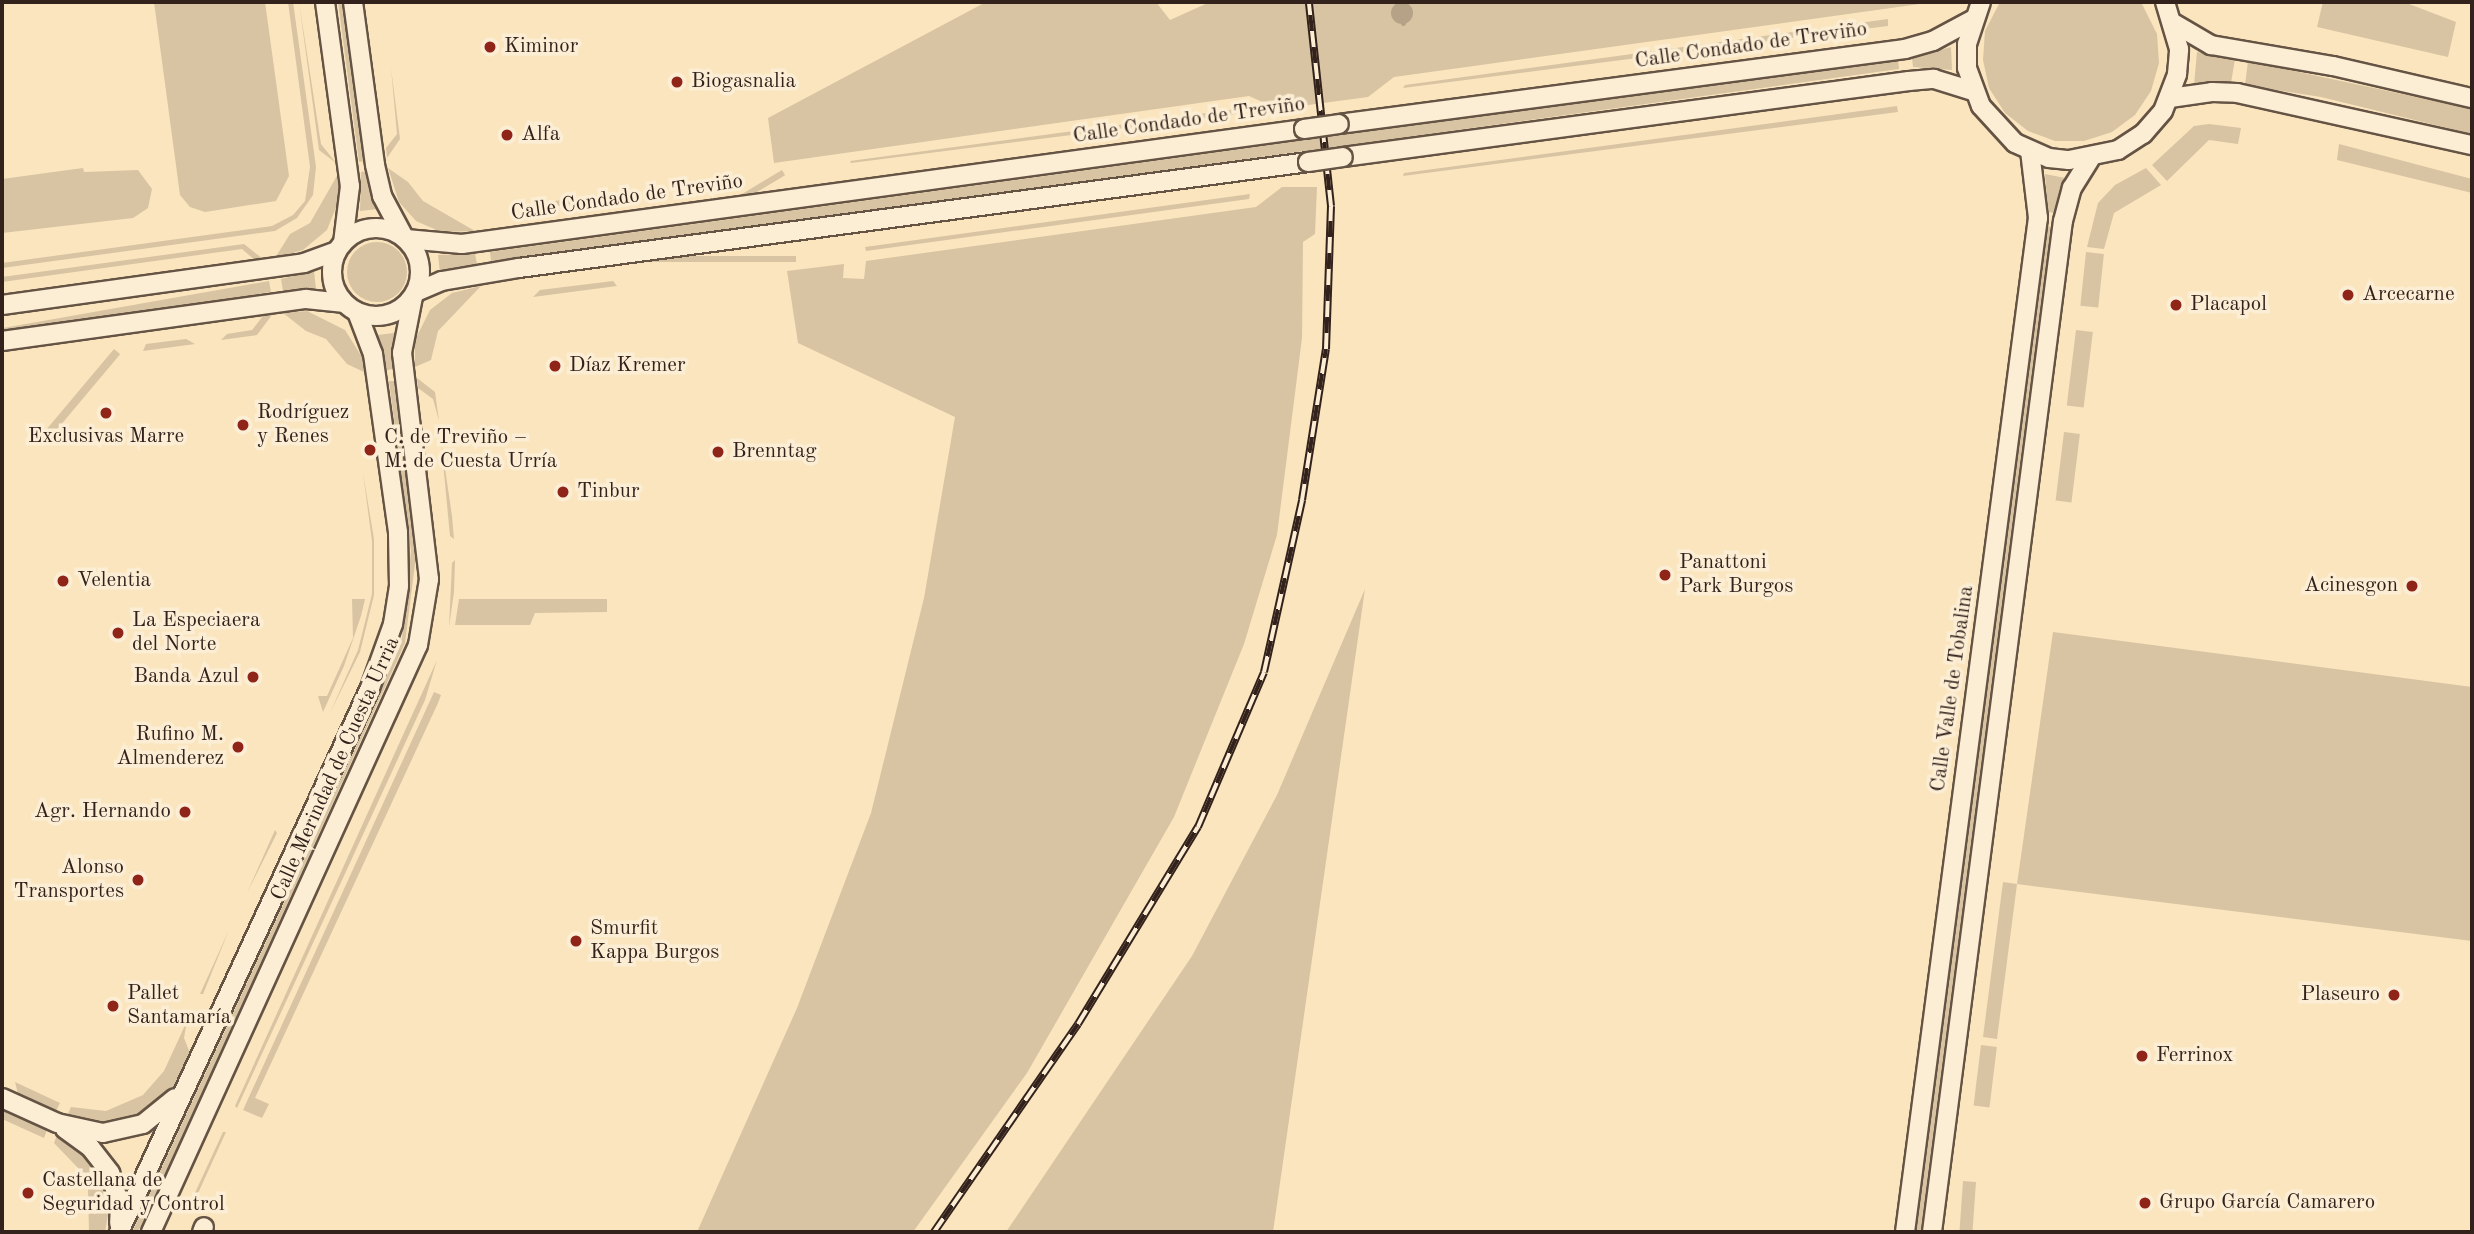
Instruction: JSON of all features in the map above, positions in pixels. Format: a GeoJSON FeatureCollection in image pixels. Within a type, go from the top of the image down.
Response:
{"type":"FeatureCollection","features":[{"type":"Feature","properties":{"kind":"street"},"geometry":{"type":"LineString","coordinates":[[325,2],[350,186],[333,281],[351,307]]}},
{"type":"Feature","properties":{"kind":"street"},"geometry":{"type":"LineString","coordinates":[[353,2],[375,164],[382,196],[419,261],[414,295]]}},
{"type":"Feature","properties":{"kind":"street"},"geometry":{"type":"LineString","coordinates":[[1981,2],[1972,20],[1968,68],[1973,91],[1996,127],[2030,151],[2059,159],[2090,159],[2131,143],[2154,124],[2170,99],[2179,49],[2175,24],[2165,2]]}},
{"type":"Feature","properties":{"kind":"street","name":"Calle Condado de Treviño"},"geometry":{"type":"LineString","coordinates":[[405,238],[461,244],[1905,49],[1933,41],[1972,20]]}},
{"type":"Feature","properties":{"kind":"street"},"geometry":{"type":"LineString","coordinates":[[2175,24],[2211,45],[2333,66],[2472,98]]}},
{"type":"Feature","properties":{"kind":"street"},"geometry":{"type":"LineString","coordinates":[[2,341],[306,299],[385,315],[401,309],[414,295],[442,281],[486,272],[1909,80],[1934,79],[1973,91]]}},
{"type":"Feature","properties":{"kind":"street"},"geometry":{"type":"LineString","coordinates":[[2170,99],[2212,92],[2237,93],[2375,120],[2472,145]]}},
{"type":"Feature","properties":{"kind":"street","name":"Calle Valle de Tobalina"},"geometry":{"type":"LineString","coordinates":[[1905,1232],[2038,218],[2030,151]]}},
{"type":"Feature","properties":{"kind":"street"},"geometry":{"type":"LineString","coordinates":[[1932,1232],[2063,221],[2072,188],[2090,159]]}},
{"type":"Feature","properties":{"kind":"street"},"geometry":{"type":"LineString","coordinates":[[2,305],[304,262],[340,247],[359,231],[374,228],[405,238]]}},
{"type":"Feature","properties":{"kind":"street","name":"Calle Merindad de Cuesta Urria"},"geometry":{"type":"LineString","coordinates":[[150,1232],[418,645],[429,579],[403,363],[414,295]]}},
{"type":"Feature","properties":{"kind":"street","name":"Calle Merindad de Cuesta Urria"},"geometry":{"type":"LineString","coordinates":[[119,1232],[370,688],[395,616],[398,531],[374,359],[351,307]]}},
{"type":"Feature","properties":{"kind":"street"},"geometry":{"type":"LineString","coordinates":[[57,1123],[103,1133],[134,1128],[163,1111],[189,1082]]}},
{"type":"Feature","properties":{"kind":"street"},"geometry":{"type":"LineString","coordinates":[[2,1098],[57,1123],[90,1147],[110,1173],[120,1206],[119,1232]]}},
{"type":"Feature","properties":{"kind":"shaded area"},"geometry":{"type":"Polygon","coordinates":[[[154,2],[265,2],[289,176],[276,201],[205,212],[190,207],[180,195],[154,2]]]}},
{"type":"Feature","properties":{"kind":"shaded area"},"geometry":{"type":"Polygon","coordinates":[[[288,2],[293,2],[316,167],[313,195],[297,218],[275,231],[2,268],[2,263],[272,226],[293,215],[305,201],[310,167],[288,2]]]}},
{"type":"Feature","properties":{"kind":"shaded area"},"geometry":{"type":"Polygon","coordinates":[[[299,2],[321,144],[336,163],[319,150],[299,2]]]}},
{"type":"Feature","properties":{"kind":"shaded area"},"geometry":{"type":"Polygon","coordinates":[[[338,2],[343,2],[365,161],[359,162],[338,2]]]}},
{"type":"Feature","properties":{"kind":"shaded area"},"geometry":{"type":"Polygon","coordinates":[[[986,2],[1156,2],[1170,20],[1210,2],[1934,2],[1394,77],[1368,97],[1278,109],[1249,96],[774,163],[768,118],[986,2]]]}},
{"type":"Feature","properties":{"kind":"shaded area"},"geometry":{"type":"Polygon","coordinates":[[[1402,2],[1410,5],[1413,13],[1410,21],[1402,24],[1394,21],[1391,13],[1394,5],[1402,2]]]}},
{"type":"Feature","properties":{"kind":"shaded area"},"geometry":{"type":"Polygon","coordinates":[[[2000,2],[2141,2],[2157,34],[2159,63],[2151,91],[2135,115],[2112,132],[2084,141],[2055,141],[2028,131],[2005,113],[1989,88],[1983,60],[1985,31],[2000,2]]]}},
{"type":"Feature","properties":{"kind":"shaded area"},"geometry":{"type":"Polygon","coordinates":[[[2323,2],[2404,2],[2456,22],[2448,57],[2317,27],[2323,2]]]}},
{"type":"Feature","properties":{"kind":"shaded area"},"geometry":{"type":"Polygon","coordinates":[[[1888,19],[1888,26],[1403,88],[1405,85],[1888,19]]]}},
{"type":"Feature","properties":{"kind":"shaded area"},"geometry":{"type":"Polygon","coordinates":[[[1951,47],[1952,70],[1913,67],[1912,58],[1951,47]]]}},
{"type":"Feature","properties":{"kind":"shaded area"},"geometry":{"type":"Polygon","coordinates":[[[2197,52],[2235,59],[2231,83],[2194,85],[2197,52]]]}},
{"type":"Feature","properties":{"kind":"shaded area"},"geometry":{"type":"Polygon","coordinates":[[[1898,59],[1899,69],[491,261],[490,252],[1898,59]]]}},
{"type":"Feature","properties":{"kind":"shaded area"},"geometry":{"type":"Polygon","coordinates":[[[2248,61],[2472,109],[2472,134],[2321,97],[2245,85],[2248,61]]]}},
{"type":"Feature","properties":{"kind":"shaded area"},"geometry":{"type":"Polygon","coordinates":[[[391,68],[400,139],[387,158],[386,148],[397,134],[391,68]]]}},
{"type":"Feature","properties":{"kind":"shaded area"},"geometry":{"type":"Polygon","coordinates":[[[1897,106],[1898,112],[1403,176],[1404,173],[1897,106]]]}},
{"type":"Feature","properties":{"kind":"shaded area"},"geometry":{"type":"Polygon","coordinates":[[[1244,108],[1245,113],[851,163],[850,161],[1244,108]]]}},
{"type":"Feature","properties":{"kind":"shaded area"},"geometry":{"type":"Polygon","coordinates":[[[2209,124],[2241,128],[2238,144],[2209,140],[2167,181],[2152,165],[2194,126],[2209,124]]]}},
{"type":"Feature","properties":{"kind":"shaded area"},"geometry":{"type":"Polygon","coordinates":[[[2339,144],[2472,179],[2472,193],[2337,160],[2339,144]]]}},
{"type":"Feature","properties":{"kind":"shaded area"},"geometry":{"type":"Polygon","coordinates":[[[83,168],[84,172],[138,170],[152,189],[148,208],[133,218],[2,233],[2,179],[83,168]]]}},
{"type":"Feature","properties":{"kind":"shaded area"},"geometry":{"type":"Polygon","coordinates":[[[388,168],[408,182],[423,201],[475,231],[441,232],[416,221],[399,202],[388,168]]]}},
{"type":"Feature","properties":{"kind":"shaded area"},"geometry":{"type":"Polygon","coordinates":[[[2146,168],[2161,185],[2114,213],[2104,249],[2087,247],[2098,203],[2115,185],[2146,168]]]}},
{"type":"Feature","properties":{"kind":"shaded area"},"geometry":{"type":"Polygon","coordinates":[[[782,170],[785,175],[705,224],[701,218],[782,170]]]}},
{"type":"Feature","properties":{"kind":"shaded area"},"geometry":{"type":"Polygon","coordinates":[[[367,171],[378,209],[360,211],[361,172],[367,171]]]}},
{"type":"Feature","properties":{"kind":"shaded area"},"geometry":{"type":"Polygon","coordinates":[[[338,174],[339,200],[327,230],[303,250],[275,258],[290,234],[310,223],[338,174]]]}},
{"type":"Feature","properties":{"kind":"shaded area"},"geometry":{"type":"Polygon","coordinates":[[[2045,174],[2065,178],[2055,213],[2048,212],[2045,174]]]}},
{"type":"Feature","properties":{"kind":"shaded area"},"geometry":{"type":"Polygon","coordinates":[[[1282,187],[1317,187],[1315,234],[1303,242],[1302,338],[1277,535],[1244,644],[1174,817],[1027,1073],[913,1232],[697,1232],[797,1008],[871,813],[924,598],[955,417],[798,343],[787,271],[844,264],[843,278],[864,279],[866,261],[1256,207],[1282,187]]]}},
{"type":"Feature","properties":{"kind":"shaded area"},"geometry":{"type":"Polygon","coordinates":[[[605,194],[601,200],[531,210],[526,205],[605,194]]]}},
{"type":"Feature","properties":{"kind":"shaded area"},"geometry":{"type":"Polygon","coordinates":[[[1250,194],[1249,199],[866,251],[865,247],[1250,194]]]}},
{"type":"Feature","properties":{"kind":"shaded area"},"geometry":{"type":"Polygon","coordinates":[[[2047,226],[2053,227],[1921,1232],[1916,1232],[2047,226]]]}},
{"type":"Feature","properties":{"kind":"shaded area"},"geometry":{"type":"Polygon","coordinates":[[[377,242],[398,251],[407,272],[398,293],[377,302],[356,293],[347,272],[356,251],[377,242]]]}},
{"type":"Feature","properties":{"kind":"shaded area"},"geometry":{"type":"Polygon","coordinates":[[[244,244],[263,259],[256,261],[242,249],[2,282],[2,277],[244,244]]]}},
{"type":"Feature","properties":{"kind":"shaded area"},"geometry":{"type":"Polygon","coordinates":[[[2086,252],[2104,254],[2098,308],[2080,306],[2086,252]]]}},
{"type":"Feature","properties":{"kind":"shaded area"},"geometry":{"type":"Polygon","coordinates":[[[475,254],[477,264],[440,273],[438,255],[475,254]]]}},
{"type":"Feature","properties":{"kind":"shaded area"},"geometry":{"type":"Polygon","coordinates":[[[640,256],[796,256],[796,262],[640,262],[640,256]]]}},
{"type":"Feature","properties":{"kind":"shaded area"},"geometry":{"type":"Polygon","coordinates":[[[314,271],[316,289],[283,291],[281,279],[314,271]]]}},
{"type":"Feature","properties":{"kind":"shaded area"},"geometry":{"type":"Polygon","coordinates":[[[269,281],[271,292],[5,339],[3,328],[269,281]]]}},
{"type":"Feature","properties":{"kind":"shaded area"},"geometry":{"type":"Polygon","coordinates":[[[613,281],[617,286],[533,297],[540,290],[613,281]]]}},
{"type":"Feature","properties":{"kind":"shaded area"},"geometry":{"type":"Polygon","coordinates":[[[481,286],[438,331],[431,360],[415,367],[415,340],[430,310],[452,293],[481,286]]]}},
{"type":"Feature","properties":{"kind":"shaded area"},"geometry":{"type":"Polygon","coordinates":[[[307,311],[345,330],[362,357],[366,373],[347,364],[326,339],[306,331],[283,313],[307,311]]]}},
{"type":"Feature","properties":{"kind":"shaded area"},"geometry":{"type":"Polygon","coordinates":[[[272,315],[257,335],[221,340],[227,334],[252,330],[263,316],[272,315]]]}},
{"type":"Feature","properties":{"kind":"shaded area"},"geometry":{"type":"Polygon","coordinates":[[[2076,330],[2093,332],[2084,408],[2067,405],[2076,330]]]}},
{"type":"Feature","properties":{"kind":"shaded area"},"geometry":{"type":"Polygon","coordinates":[[[394,333],[393,369],[387,370],[377,335],[394,333]]]}},
{"type":"Feature","properties":{"kind":"shaded area"},"geometry":{"type":"Polygon","coordinates":[[[186,339],[195,344],[143,351],[146,344],[186,339]]]}},
{"type":"Feature","properties":{"kind":"shaded area"},"geometry":{"type":"Polygon","coordinates":[[[114,349],[120,354],[47,441],[41,436],[114,349]]]}},
{"type":"Feature","properties":{"kind":"shaded area"},"geometry":{"type":"Polygon","coordinates":[[[417,378],[435,392],[439,421],[433,399],[418,388],[417,378]]]}},
{"type":"Feature","properties":{"kind":"shaded area"},"geometry":{"type":"Polygon","coordinates":[[[389,381],[394,381],[416,556],[405,643],[178,1146],[138,1232],[132,1232],[355,749],[402,638],[411,551],[389,381]]]}},
{"type":"Feature","properties":{"kind":"shaded area"},"geometry":{"type":"Polygon","coordinates":[[[2064,432],[2080,434],[2071,502],[2056,500],[2064,432]]]}},
{"type":"Feature","properties":{"kind":"shaded area"},"geometry":{"type":"Polygon","coordinates":[[[441,441],[452,516],[454,539],[450,536],[441,441]]]}},
{"type":"Feature","properties":{"kind":"shaded area"},"geometry":{"type":"Polygon","coordinates":[[[363,473],[374,539],[374,595],[360,652],[330,713],[358,650],[372,594],[372,541],[363,473]]]}},
{"type":"Feature","properties":{"kind":"shaded area"},"geometry":{"type":"Polygon","coordinates":[[[455,560],[454,592],[449,627],[452,563],[455,560]]]}},
{"type":"Feature","properties":{"kind":"shaded area"},"geometry":{"type":"Polygon","coordinates":[[[1365,589],[1273,1232],[1006,1232],[1192,956],[1277,795],[1365,589]]]}},
{"type":"Feature","properties":{"kind":"shaded area"},"geometry":{"type":"Polygon","coordinates":[[[352,599],[365,599],[361,616],[344,666],[323,712],[318,696],[327,696],[353,638],[352,599]]]}},
{"type":"Feature","properties":{"kind":"shaded area"},"geometry":{"type":"Polygon","coordinates":[[[459,599],[607,599],[607,612],[535,613],[530,625],[455,625],[459,599]]]}},
{"type":"Feature","properties":{"kind":"shaded area"},"geometry":{"type":"Polygon","coordinates":[[[2053,632],[2472,687],[2472,941],[2017,884],[2053,632]]]}},
{"type":"Feature","properties":{"kind":"shaded area"},"geometry":{"type":"Polygon","coordinates":[[[437,660],[425,700],[237,1108],[235,1106],[437,660]]]}},
{"type":"Feature","properties":{"kind":"shaded area"},"geometry":{"type":"Polygon","coordinates":[[[434,692],[441,695],[438,703],[255,1098],[269,1104],[262,1118],[243,1110],[434,692]]]}},
{"type":"Feature","properties":{"kind":"shaded area"},"geometry":{"type":"Polygon","coordinates":[[[275,830],[277,833],[247,893],[275,830]]]}},
{"type":"Feature","properties":{"kind":"shaded area"},"geometry":{"type":"Polygon","coordinates":[[[2003,882],[2017,884],[1997,1039],[1983,1037],[2003,882]]]}},
{"type":"Feature","properties":{"kind":"shaded area"},"geometry":{"type":"Polygon","coordinates":[[[229,930],[203,994],[200,994],[229,930]]]}},
{"type":"Feature","properties":{"kind":"shaded area"},"geometry":{"type":"Polygon","coordinates":[[[187,1021],[184,1038],[190,1053],[173,1088],[159,1103],[140,1116],[114,1124],[82,1122],[67,1116],[71,1107],[106,1111],[143,1095],[164,1071],[187,1021]]]}},
{"type":"Feature","properties":{"kind":"shaded area"},"geometry":{"type":"Polygon","coordinates":[[[1981,1045],[1997,1047],[1989,1107],[1974,1106],[1981,1045]]]}},
{"type":"Feature","properties":{"kind":"shaded area"},"geometry":{"type":"Polygon","coordinates":[[[15,1082],[60,1103],[56,1111],[18,1094],[15,1082]]]}},
{"type":"Feature","properties":{"kind":"shaded area"},"geometry":{"type":"Polygon","coordinates":[[[2,1109],[47,1130],[44,1138],[2,1119],[2,1109]]]}},
{"type":"Feature","properties":{"kind":"shaded area"},"geometry":{"type":"Polygon","coordinates":[[[223,1132],[226,1132],[189,1213],[188,1208],[223,1132]]]}},
{"type":"Feature","properties":{"kind":"shaded area"},"geometry":{"type":"Polygon","coordinates":[[[57,1135],[79,1147],[101,1177],[109,1209],[105,1232],[89,1232],[88,1189],[80,1170],[54,1143],[57,1135]]]}},
{"type":"Feature","properties":{"kind":"shaded area"},"geometry":{"type":"Polygon","coordinates":[[[1963,1181],[1976,1182],[1972,1232],[1959,1232],[1963,1181]]]}},
{"type":"Feature","properties":{"kind":"waterway"},"geometry":{"type":"LineString","coordinates":[[1403,23],[1405,2]]}},
{"type":"Feature","properties":{"kind":"railway"},"geometry":{"type":"LineString","coordinates":[[934,1232],[1078,1024],[1198,827],[1264,672],[1302,500],[1326,349],[1331,206],[1309,2]]}},
{"type":"Feature","properties":{"kind":"place","name":"Kiminor"},"geometry":{"type":"Point","coordinates":[490,47]}},
{"type":"Feature","properties":{"kind":"place","name":"Biogasnalia"},"geometry":{"type":"Point","coordinates":[677,82]}},
{"type":"Feature","properties":{"kind":"place","name":"Alfa"},"geometry":{"type":"Point","coordinates":[507,135]}},
{"type":"Feature","properties":{"kind":"place","name":"Arcecarne"},"geometry":{"type":"Point","coordinates":[2348,295]}},
{"type":"Feature","properties":{"kind":"place","name":"Placapol"},"geometry":{"type":"Point","coordinates":[2176,305]}},
{"type":"Feature","properties":{"kind":"place","name":"Díaz Kremer"},"geometry":{"type":"Point","coordinates":[555,366]}},
{"type":"Feature","properties":{"kind":"place","name":"Exclusivas Marre"},"geometry":{"type":"Point","coordinates":[106,413]}},
{"type":"Feature","properties":{"kind":"place","name":"Rodríguez y Renes"},"geometry":{"type":"Point","coordinates":[243,425]}},
{"type":"Feature","properties":{"kind":"place","name":"C. de Treviño – M. de Cuesta Urría"},"geometry":{"type":"Point","coordinates":[370,450]}},
{"type":"Feature","properties":{"kind":"place","name":"Brenntag"},"geometry":{"type":"Point","coordinates":[718,452]}},
{"type":"Feature","properties":{"kind":"place","name":"Tinbur"},"geometry":{"type":"Point","coordinates":[563,492]}},
{"type":"Feature","properties":{"kind":"place","name":"Panattoni Park Burgos"},"geometry":{"type":"Point","coordinates":[1665,575]}},
{"type":"Feature","properties":{"kind":"place","name":"Velentia"},"geometry":{"type":"Point","coordinates":[63,581]}},
{"type":"Feature","properties":{"kind":"place","name":"Acinesgon"},"geometry":{"type":"Point","coordinates":[2412,586]}},
{"type":"Feature","properties":{"kind":"place","name":"La Especiaera del Norte"},"geometry":{"type":"Point","coordinates":[118,633]}},
{"type":"Feature","properties":{"kind":"place","name":"Banda Azul"},"geometry":{"type":"Point","coordinates":[253,677]}},
{"type":"Feature","properties":{"kind":"place","name":"Rufino M. Almenderez"},"geometry":{"type":"Point","coordinates":[238,747]}},
{"type":"Feature","properties":{"kind":"place","name":"Agr. Hernando"},"geometry":{"type":"Point","coordinates":[185,812]}},
{"type":"Feature","properties":{"kind":"place","name":"Alonso Transportes"},"geometry":{"type":"Point","coordinates":[138,880]}},
{"type":"Feature","properties":{"kind":"place","name":"Smurfit Kappa Burgos"},"geometry":{"type":"Point","coordinates":[576,941]}},
{"type":"Feature","properties":{"kind":"place","name":"Plaseuro"},"geometry":{"type":"Point","coordinates":[2394,995]}},
{"type":"Feature","properties":{"kind":"place","name":"Pallet Santamaría"},"geometry":{"type":"Point","coordinates":[113,1006]}},
{"type":"Feature","properties":{"kind":"place","name":"Ferrinox"},"geometry":{"type":"Point","coordinates":[2142,1056]}},
{"type":"Feature","properties":{"kind":"place","name":"Castellana de Seguridad y Control"},"geometry":{"type":"Point","coordinates":[28,1193]}},
{"type":"Feature","properties":{"kind":"place","name":"Grupo García Camarero"},"geometry":{"type":"Point","coordinates":[2145,1203]}}]}
